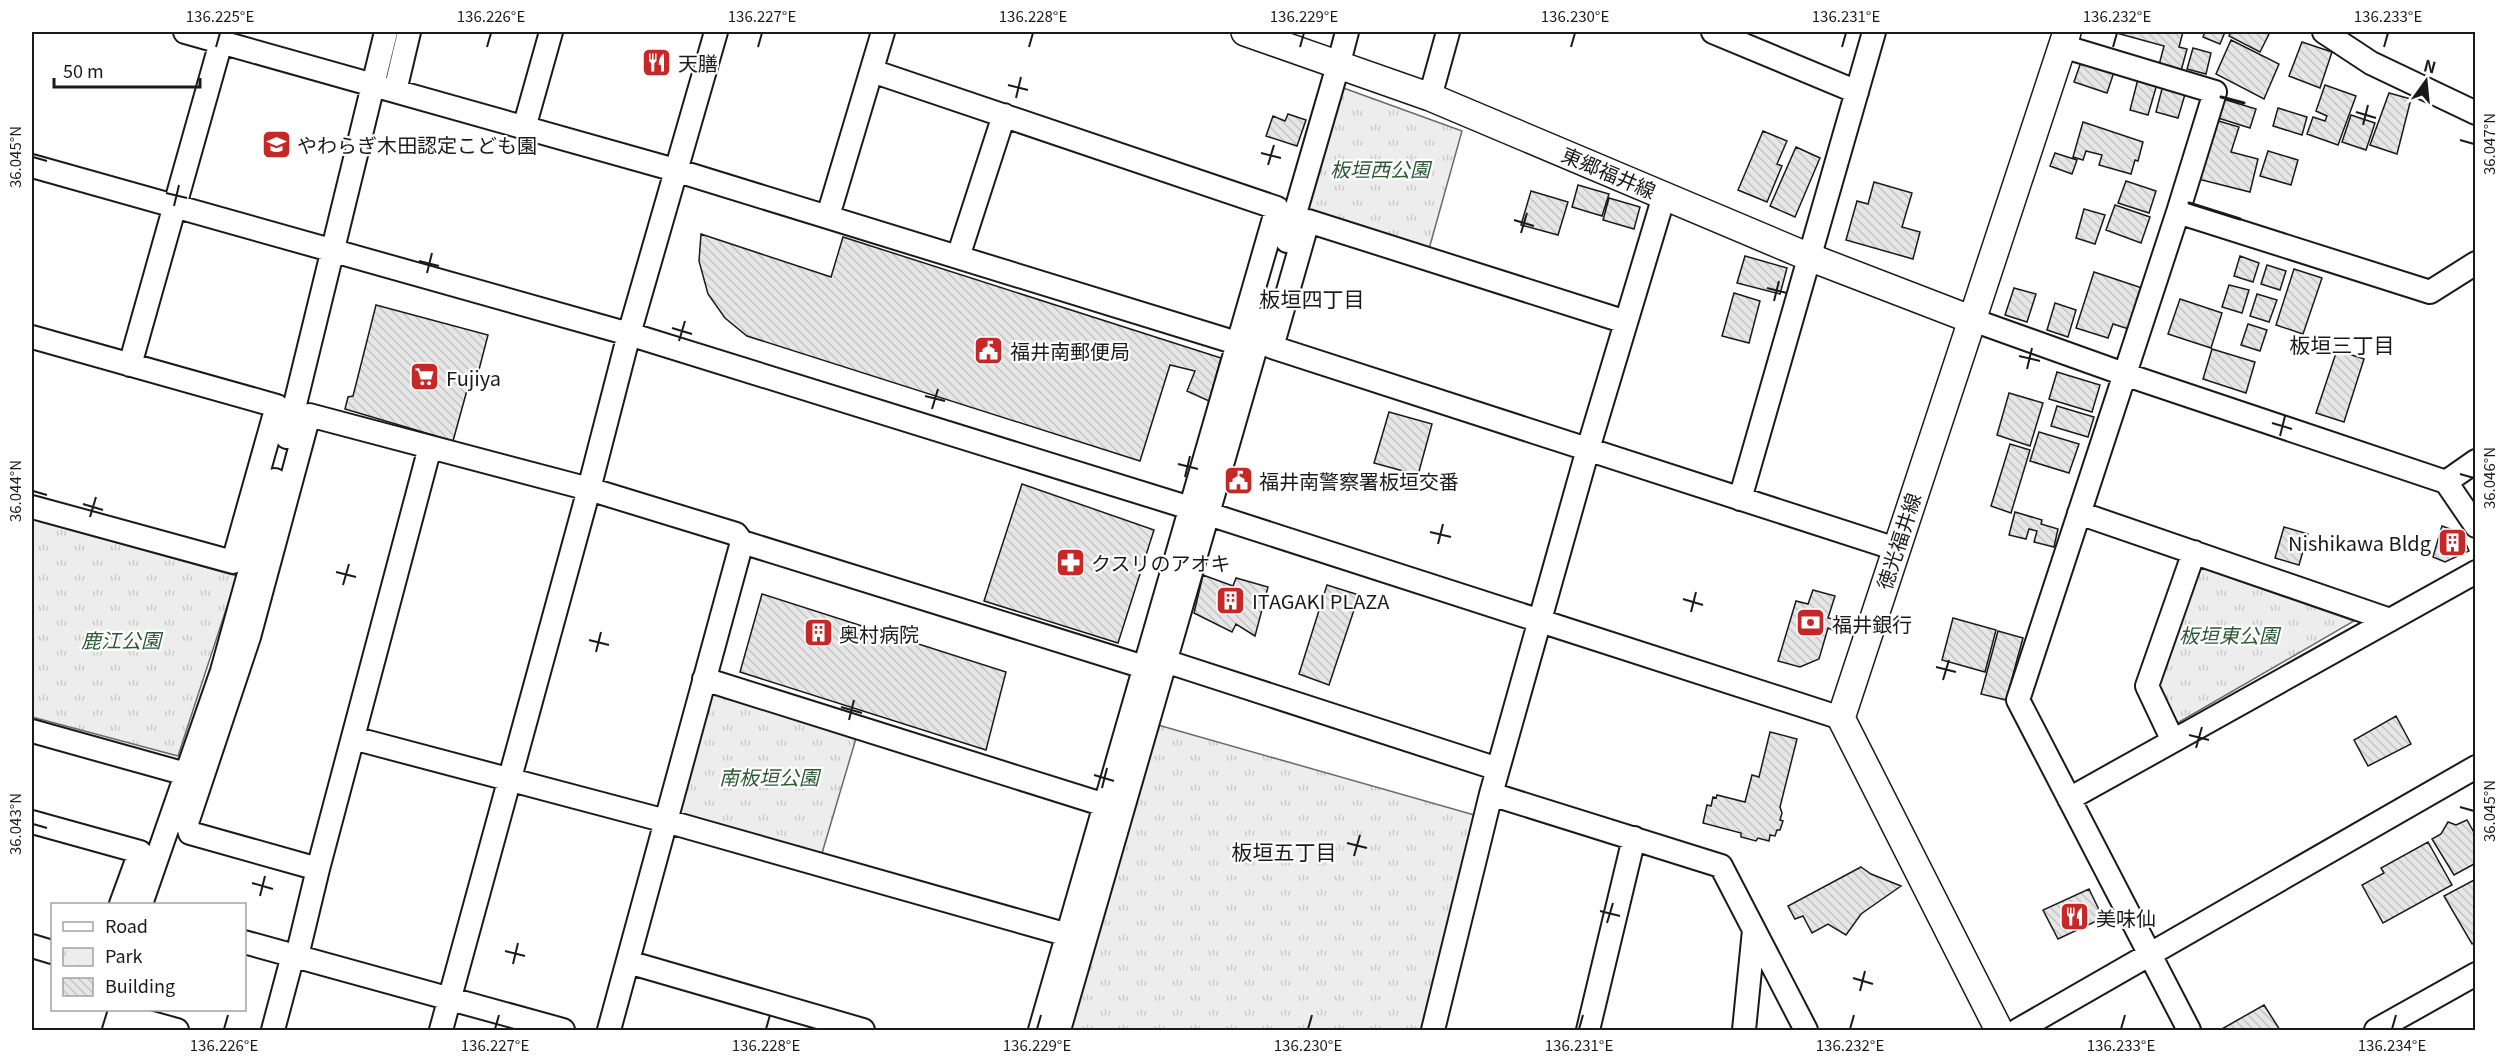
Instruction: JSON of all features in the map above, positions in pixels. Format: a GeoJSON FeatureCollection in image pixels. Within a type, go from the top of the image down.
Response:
{"type":"FeatureCollection","features":[{"type":"Feature","properties":{"kind":"main road","name":"東郷福井線"},"geometry":{"type":"LineString","coordinates":[[1245,32],[1430,97],[1809,257],[1970,319]]}},
{"type":"Feature","properties":{"kind":"main road","name":"徳光福井線"},"geometry":{"type":"LineString","coordinates":[[1840,718],[2064,39]]}},
{"type":"Feature","properties":{"kind":"main road"},"geometry":{"type":"LineString","coordinates":[[1840,718],[1999,1030]]}},
{"type":"Feature","properties":{"kind":"street"},"geometry":{"type":"LineString","coordinates":[[185,32],[675,170],[1240,344]]}},
{"type":"Feature","properties":{"kind":"street"},"geometry":{"type":"LineString","coordinates":[[141,903],[222,671],[297,399],[332,250],[365,83],[371,32]]}},
{"type":"Feature","properties":{"kind":"street"},"geometry":{"type":"LineString","coordinates":[[365,83],[386,32]]}},
{"type":"Feature","properties":{"kind":"street"},"geometry":{"type":"LineString","coordinates":[[395,91],[409,32]]}},
{"type":"Feature","properties":{"kind":"street"},"geometry":{"type":"LineString","coordinates":[[524,128],[551,32]]}},
{"type":"Feature","properties":{"kind":"street"},"geometry":{"type":"LineString","coordinates":[[441,1030],[590,489],[629,334],[716,32]]}},
{"type":"Feature","properties":{"kind":"street"},"geometry":{"type":"LineString","coordinates":[[828,216],[883,32]]}},
{"type":"Feature","properties":{"kind":"street"},"geometry":{"type":"LineString","coordinates":[[1430,97],[1448,32]]}},
{"type":"Feature","properties":{"kind":"street"},"geometry":{"type":"LineString","coordinates":[[1713,32],[1857,92]]}},
{"type":"Feature","properties":{"kind":"street"},"geometry":{"type":"LineString","coordinates":[[1740,499],[1874,32]]}},
{"type":"Feature","properties":{"kind":"street"},"geometry":{"type":"LineString","coordinates":[[2324,32],[2371,63],[2475,113]]}},
{"type":"Feature","properties":{"kind":"street"},"geometry":{"type":"LineString","coordinates":[[2064,39],[2215,92],[2018,700],[2189,1030]]}},
{"type":"Feature","properties":{"kind":"street"},"geometry":{"type":"LineString","coordinates":[[130,365],[221,42]]}},
{"type":"Feature","properties":{"kind":"street"},"geometry":{"type":"LineString","coordinates":[[872,71],[1277,208],[1240,344],[1199,511]]}},
{"type":"Feature","properties":{"kind":"street"},"geometry":{"type":"LineString","coordinates":[[1059,1030],[1154,664],[1199,511],[1335,75]]}},
{"type":"Feature","properties":{"kind":"street"},"geometry":{"type":"LineString","coordinates":[[958,256],[1004,115]]}},
{"type":"Feature","properties":{"kind":"street"},"geometry":{"type":"LineString","coordinates":[[32,166],[629,334],[1199,511],[1840,718]]}},
{"type":"Feature","properties":{"kind":"street"},"geometry":{"type":"LineString","coordinates":[[1433,1030],[1491,794],[1588,449],[1665,196]]}},
{"type":"Feature","properties":{"kind":"street"},"geometry":{"type":"LineString","coordinates":[[2178,212],[2430,292],[2475,263]]}},
{"type":"Feature","properties":{"kind":"street"},"geometry":{"type":"LineString","coordinates":[[1626,322],[1308,221],[1272,347],[1896,549]]}},
{"type":"Feature","properties":{"kind":"street"},"geometry":{"type":"LineString","coordinates":[[1970,319],[2124,374],[2446,482],[2475,526]]}},
{"type":"Feature","properties":{"kind":"street"},"geometry":{"type":"LineString","coordinates":[[32,337],[277,406],[233,562],[32,507]]}},
{"type":"Feature","properties":{"kind":"street"},"geometry":{"type":"LineString","coordinates":[[318,869],[190,833],[187,823],[249,638],[309,415],[590,489],[736,534],[742,542],[1498,769]]}},
{"type":"Feature","properties":{"kind":"street"},"geometry":{"type":"LineString","coordinates":[[273,1030],[295,956],[430,447]]}},
{"type":"Feature","properties":{"kind":"street"},"geometry":{"type":"LineString","coordinates":[[2446,482],[2475,461]]}},
{"type":"Feature","properties":{"kind":"street"},"geometry":{"type":"LineString","coordinates":[[2079,513],[2390,620]]}},
{"type":"Feature","properties":{"kind":"street"},"geometry":{"type":"LineString","coordinates":[[609,1030],[742,542]]}},
{"type":"Feature","properties":{"kind":"street"},"geometry":{"type":"LineString","coordinates":[[2173,741],[2147,686],[2194,552]]}},
{"type":"Feature","properties":{"kind":"street"},"geometry":{"type":"LineString","coordinates":[[2069,799],[2475,572]]}},
{"type":"Feature","properties":{"kind":"street"},"geometry":{"type":"LineString","coordinates":[[1040,1030],[1105,805],[1154,664]]}},
{"type":"Feature","properties":{"kind":"street"},"geometry":{"type":"LineString","coordinates":[[704,679],[1105,805]]}},
{"type":"Feature","properties":{"kind":"street"},"geometry":{"type":"LineString","coordinates":[[32,731],[186,774]]}},
{"type":"Feature","properties":{"kind":"street"},"geometry":{"type":"LineString","coordinates":[[353,738],[666,821],[1068,935]]}},
{"type":"Feature","properties":{"kind":"street"},"geometry":{"type":"LineString","coordinates":[[2018,1030],[2475,767]]}},
{"type":"Feature","properties":{"kind":"street"},"geometry":{"type":"LineString","coordinates":[[1491,794],[1721,866],[1806,1030]]}},
{"type":"Feature","properties":{"kind":"street"},"geometry":{"type":"LineString","coordinates":[[32,822],[140,852],[121,903]]}},
{"type":"Feature","properties":{"kind":"street"},"geometry":{"type":"LineString","coordinates":[[1588,1030],[1634,838]]}},
{"type":"Feature","properties":{"kind":"street"},"geometry":{"type":"LineString","coordinates":[[1744,1030],[1754,930]]}},
{"type":"Feature","properties":{"kind":"street"},"geometry":{"type":"LineString","coordinates":[[246,943],[563,1030]]}},
{"type":"Feature","properties":{"kind":"street"},"geometry":{"type":"LineString","coordinates":[[32,946],[51,952]]}},
{"type":"Feature","properties":{"kind":"street"},"geometry":{"type":"LineString","coordinates":[[628,962],[863,1030]]}},
{"type":"Feature","properties":{"kind":"street"},"geometry":{"type":"LineString","coordinates":[[2376,1030],[2475,974]]}},
{"type":"Feature","properties":{"kind":"street"},"geometry":{"type":"LineString","coordinates":[[98,1030],[105,1011]]}},
{"type":"Feature","properties":{"kind":"street"},"geometry":{"type":"LineString","coordinates":[[114,1030],[119,1014],[177,1030]]}},
{"type":"Feature","properties":{"kind":"green space","name":"板垣西公園"},"geometry":{"type":"Polygon","coordinates":[[[1338,86],[1462,131],[1429,249],[1303,209],[1338,86]]]}},
{"type":"Feature","properties":{"kind":"green space","name":"鹿江公園"},"geometry":{"type":"Polygon","coordinates":[[[32,519],[237,576],[178,756],[32,717],[32,519]]]}},
{"type":"Feature","properties":{"kind":"green space","name":"板垣東公園"},"geometry":{"type":"Polygon","coordinates":[[[2197,566],[2354,621],[2174,725],[2155,688],[2197,566]]]}},
{"type":"Feature","properties":{"kind":"green space","name":"南板垣公園"},"geometry":{"type":"Polygon","coordinates":[[[713,690],[857,735],[820,860],[678,819],[713,690]]]}},
{"type":"Feature","properties":{"kind":"green space"},"geometry":{"type":"Polygon","coordinates":[[[1158,725],[1485,818],[1433,1030],[1069,1030],[1158,725]]]}},
{"type":"Feature","properties":{"kind":"building"},"geometry":{"type":"Polygon","coordinates":[[[2113,32],[2183,32],[2179,47],[2187,49],[2181,71],[2159,65],[2164,46],[2113,32]]]}},
{"type":"Feature","properties":{"kind":"building"},"geometry":{"type":"Polygon","coordinates":[[[2205,32],[2225,32],[2220,44],[2203,37],[2205,32]]]}},
{"type":"Feature","properties":{"kind":"building"},"geometry":{"type":"Polygon","coordinates":[[[2231,32],[2270,32],[2260,52],[2229,36],[2231,32]]]}},
{"type":"Feature","properties":{"kind":"building"},"geometry":{"type":"Polygon","coordinates":[[[2231,40],[2279,64],[2264,99],[2216,74],[2231,40]]]}},
{"type":"Feature","properties":{"kind":"building"},"geometry":{"type":"Polygon","coordinates":[[[2302,42],[2332,52],[2320,88],[2289,76],[2302,42]]]}},
{"type":"Feature","properties":{"kind":"building"},"geometry":{"type":"Polygon","coordinates":[[[2193,48],[2211,53],[2206,74],[2187,69],[2193,48]]]}},
{"type":"Feature","properties":{"kind":"building"},"geometry":{"type":"Polygon","coordinates":[[[2081,62],[2114,72],[2107,93],[2074,82],[2081,62]]]}},
{"type":"Feature","properties":{"kind":"building"},"geometry":{"type":"Polygon","coordinates":[[[2138,79],[2157,84],[2148,115],[2130,110],[2138,79]]]}},
{"type":"Feature","properties":{"kind":"building"},"geometry":{"type":"Polygon","coordinates":[[[2163,85],[2186,91],[2178,118],[2156,112],[2163,85]]]}},
{"type":"Feature","properties":{"kind":"building"},"geometry":{"type":"Polygon","coordinates":[[[2325,85],[2356,96],[2338,145],[2307,134],[2313,117],[2325,121],[2327,116],[2316,111],[2325,85]]]}},
{"type":"Feature","properties":{"kind":"building"},"geometry":{"type":"Polygon","coordinates":[[[2389,93],[2411,99],[2397,154],[2370,145],[2389,93]]]}},
{"type":"Feature","properties":{"kind":"building"},"geometry":{"type":"Polygon","coordinates":[[[2223,99],[2256,109],[2250,128],[2218,118],[2223,99]]]}},
{"type":"Feature","properties":{"kind":"building"},"geometry":{"type":"Polygon","coordinates":[[[2278,108],[2307,117],[2302,135],[2273,126],[2278,108]]]}},
{"type":"Feature","properties":{"kind":"building"},"geometry":{"type":"Polygon","coordinates":[[[1288,114],[1306,120],[1297,146],[1266,136],[1273,116],[1285,121],[1288,114]]]}},
{"type":"Feature","properties":{"kind":"building"},"geometry":{"type":"Polygon","coordinates":[[[2351,115],[2375,123],[2366,150],[2342,142],[2351,115]]]}},
{"type":"Feature","properties":{"kind":"building"},"geometry":{"type":"Polygon","coordinates":[[[2215,120],[2239,127],[2231,152],[2258,159],[2250,192],[2198,179],[2215,120]]]}},
{"type":"Feature","properties":{"kind":"building"},"geometry":{"type":"Polygon","coordinates":[[[2083,122],[2143,142],[2138,161],[2135,160],[2131,174],[2099,165],[2102,155],[2086,151],[2083,160],[2073,157],[2083,122]]]}},
{"type":"Feature","properties":{"kind":"building"},"geometry":{"type":"Polygon","coordinates":[[[1763,131],[1787,141],[1777,164],[1782,166],[1767,202],[1738,190],[1763,131]]]}},
{"type":"Feature","properties":{"kind":"building"},"geometry":{"type":"Polygon","coordinates":[[[1796,147],[1820,158],[1795,217],[1770,206],[1796,147]]]}},
{"type":"Feature","properties":{"kind":"building"},"geometry":{"type":"Polygon","coordinates":[[[2268,151],[2298,160],[2291,185],[2260,176],[2268,151]]]}},
{"type":"Feature","properties":{"kind":"building"},"geometry":{"type":"Polygon","coordinates":[[[2055,153],[2077,160],[2072,174],[2050,166],[2055,153]]]}},
{"type":"Feature","properties":{"kind":"building"},"geometry":{"type":"Polygon","coordinates":[[[2126,181],[2156,191],[2149,213],[2118,203],[2126,181]]]}},
{"type":"Feature","properties":{"kind":"building"},"geometry":{"type":"Polygon","coordinates":[[[1874,182],[1912,193],[1902,227],[1920,232],[1913,259],[1846,240],[1857,201],[1868,204],[1874,182]]]}},
{"type":"Feature","properties":{"kind":"building"},"geometry":{"type":"Polygon","coordinates":[[[1578,185],[1609,194],[1602,216],[1572,207],[1578,185]]]}},
{"type":"Feature","properties":{"kind":"building"},"geometry":{"type":"Polygon","coordinates":[[[1531,191],[1568,202],[1558,235],[1521,225],[1531,191]]]}},
{"type":"Feature","properties":{"kind":"building"},"geometry":{"type":"Polygon","coordinates":[[[1609,198],[1640,207],[1634,229],[1603,220],[1609,198]]]}},
{"type":"Feature","properties":{"kind":"building"},"geometry":{"type":"Polygon","coordinates":[[[2115,205],[2150,217],[2141,243],[2106,230],[2115,205]]]}},
{"type":"Feature","properties":{"kind":"building"},"geometry":{"type":"Polygon","coordinates":[[[2084,209],[2105,215],[2095,244],[2076,238],[2084,209]]]}},
{"type":"Feature","properties":{"kind":"building"},"geometry":{"type":"Polygon","coordinates":[[[701,234],[831,277],[843,237],[1221,358],[1209,401],[1187,391],[1195,371],[1170,365],[1140,461],[747,336],[725,318],[708,294],[699,261],[701,234]]]}},
{"type":"Feature","properties":{"kind":"building"},"geometry":{"type":"Polygon","coordinates":[[[1745,256],[1787,268],[1780,294],[1737,283],[1745,256]]]}},
{"type":"Feature","properties":{"kind":"building"},"geometry":{"type":"Polygon","coordinates":[[[2240,256],[2259,263],[2253,282],[2234,276],[2240,256]]]}},
{"type":"Feature","properties":{"kind":"building"},"geometry":{"type":"Polygon","coordinates":[[[2267,265],[2286,271],[2280,290],[2261,284],[2267,265]]]}},
{"type":"Feature","properties":{"kind":"building"},"geometry":{"type":"Polygon","coordinates":[[[2294,269],[2322,278],[2303,334],[2276,325],[2294,269]]]}},
{"type":"Feature","properties":{"kind":"building"},"geometry":{"type":"Polygon","coordinates":[[[2094,272],[2145,289],[2132,330],[2113,324],[2108,338],[2076,328],[2094,272]]]}},
{"type":"Feature","properties":{"kind":"building"},"geometry":{"type":"Polygon","coordinates":[[[2229,285],[2249,290],[2242,313],[2222,307],[2229,285]]]}},
{"type":"Feature","properties":{"kind":"building"},"geometry":{"type":"Polygon","coordinates":[[[2014,288],[2036,294],[2027,322],[2005,315],[2014,288]]]}},
{"type":"Feature","properties":{"kind":"building"},"geometry":{"type":"Polygon","coordinates":[[[1734,293],[1760,301],[1749,343],[1722,336],[1734,293]]]}},
{"type":"Feature","properties":{"kind":"building"},"geometry":{"type":"Polygon","coordinates":[[[2257,294],[2277,300],[2269,322],[2250,316],[2257,294]]]}},
{"type":"Feature","properties":{"kind":"building"},"geometry":{"type":"Polygon","coordinates":[[[2180,299],[2222,313],[2211,348],[2168,334],[2180,299]]]}},
{"type":"Feature","properties":{"kind":"building"},"geometry":{"type":"Polygon","coordinates":[[[2055,303],[2076,310],[2068,337],[2047,330],[2055,303]]]}},
{"type":"Feature","properties":{"kind":"building"},"geometry":{"type":"Polygon","coordinates":[[[376,305],[488,335],[475,385],[469,383],[453,441],[345,409],[348,397],[353,396],[376,305]]]}},
{"type":"Feature","properties":{"kind":"building"},"geometry":{"type":"Polygon","coordinates":[[[2248,324],[2267,330],[2260,351],[2241,345],[2248,324]]]}},
{"type":"Feature","properties":{"kind":"building"},"geometry":{"type":"Polygon","coordinates":[[[2212,349],[2255,362],[2246,393],[2203,379],[2212,349]]]}},
{"type":"Feature","properties":{"kind":"building"},"geometry":{"type":"Polygon","coordinates":[[[2337,350],[2364,359],[2344,422],[2316,413],[2337,350]]]}},
{"type":"Feature","properties":{"kind":"building"},"geometry":{"type":"Polygon","coordinates":[[[2057,372],[2100,385],[2092,412],[2049,399],[2057,372]]]}},
{"type":"Feature","properties":{"kind":"building"},"geometry":{"type":"Polygon","coordinates":[[[2009,393],[2043,403],[2030,446],[1997,435],[2009,393]]]}},
{"type":"Feature","properties":{"kind":"building"},"geometry":{"type":"Polygon","coordinates":[[[2057,406],[2094,417],[2088,437],[2051,426],[2057,406]]]}},
{"type":"Feature","properties":{"kind":"building"},"geometry":{"type":"Polygon","coordinates":[[[1389,412],[1432,424],[1418,475],[1374,463],[1389,412]]]}},
{"type":"Feature","properties":{"kind":"building"},"geometry":{"type":"Polygon","coordinates":[[[2039,432],[2079,444],[2069,473],[2030,461],[2039,432]]]}},
{"type":"Feature","properties":{"kind":"building"},"geometry":{"type":"Polygon","coordinates":[[[2010,444],[2030,450],[2011,513],[1991,506],[2010,444]]]}},
{"type":"Feature","properties":{"kind":"building"},"geometry":{"type":"Polygon","coordinates":[[[1022,484],[1154,530],[1118,643],[984,601],[1022,484]]]}},
{"type":"Feature","properties":{"kind":"building"},"geometry":{"type":"Polygon","coordinates":[[[2015,512],[2042,520],[2041,524],[2058,529],[2054,547],[2034,542],[2037,531],[2029,529],[2026,539],[2009,535],[2015,512]]]}},
{"type":"Feature","properties":{"kind":"building","name":"Nishikawa Bldg"},"geometry":{"type":"Polygon","coordinates":[[[2442,526],[2461,533],[2469,551],[2445,562],[2433,557],[2442,526]]]}},
{"type":"Feature","properties":{"kind":"building"},"geometry":{"type":"Polygon","coordinates":[[[2284,527],[2308,534],[2299,565],[2275,558],[2284,527]]]}},
{"type":"Feature","properties":{"kind":"building","name":"ITAGAKI PLAZA"},"geometry":{"type":"Polygon","coordinates":[[[1203,575],[1233,586],[1236,578],[1268,587],[1255,636],[1236,624],[1232,632],[1194,613],[1203,575]]]}},
{"type":"Feature","properties":{"kind":"building"},"geometry":{"type":"Polygon","coordinates":[[[1327,585],[1359,595],[1329,685],[1299,674],[1327,585]]]}},
{"type":"Feature","properties":{"kind":"building"},"geometry":{"type":"Polygon","coordinates":[[[1813,590],[1835,596],[1828,618],[1836,620],[1833,630],[1828,628],[1819,659],[1800,667],[1778,661],[1796,601],[1808,604],[1813,590]]]}},
{"type":"Feature","properties":{"kind":"building","name":"奥村病院"},"geometry":{"type":"Polygon","coordinates":[[[762,594],[1006,672],[986,750],[740,672],[762,594]]]}},
{"type":"Feature","properties":{"kind":"building"},"geometry":{"type":"Polygon","coordinates":[[[1953,618],[1996,630],[1985,672],[1942,660],[1953,618]]]}},
{"type":"Feature","properties":{"kind":"building"},"geometry":{"type":"Polygon","coordinates":[[[1998,631],[2023,638],[2006,700],[1981,694],[1998,631]]]}},
{"type":"Feature","properties":{"kind":"building"},"geometry":{"type":"Polygon","coordinates":[[[2396,716],[2411,744],[2368,766],[2354,740],[2396,716]]]}},
{"type":"Feature","properties":{"kind":"building"},"geometry":{"type":"Polygon","coordinates":[[[1770,732],[1797,739],[1780,807],[1782,813],[1780,820],[1783,821],[1780,830],[1777,830],[1775,836],[1770,835],[1769,841],[1758,838],[1756,841],[1741,837],[1741,833],[1703,823],[1707,805],[1711,806],[1713,797],[1716,798],[1717,795],[1745,802],[1752,775],[1759,777],[1770,732]]]}},
{"type":"Feature","properties":{"kind":"building"},"geometry":{"type":"Polygon","coordinates":[[[2467,820],[2476,836],[2476,863],[2454,875],[2432,839],[2441,834],[2448,822],[2456,825],[2467,820]]]}},
{"type":"Feature","properties":{"kind":"building"},"geometry":{"type":"Polygon","coordinates":[[[2428,842],[2452,885],[2383,923],[2362,885],[2384,873],[2381,868],[2428,842]]]}},
{"type":"Feature","properties":{"kind":"building"},"geometry":{"type":"Polygon","coordinates":[[[1861,867],[1871,874],[1901,886],[1861,914],[1846,935],[1828,924],[1812,933],[1803,916],[1795,919],[1788,906],[1861,867]]]}},
{"type":"Feature","properties":{"kind":"building"},"geometry":{"type":"Polygon","coordinates":[[[2476,879],[2476,943],[2472,944],[2444,896],[2476,879]]]}},
{"type":"Feature","properties":{"kind":"building"},"geometry":{"type":"Polygon","coordinates":[[[2089,889],[2103,918],[2058,939],[2043,910],[2089,889]]]}},
{"type":"Feature","properties":{"kind":"building"},"geometry":{"type":"Polygon","coordinates":[[[2264,1005],[2280,1030],[2220,1030],[2264,1005]]]}},
{"type":"Feature","properties":{"kind":"wall"},"geometry":{"type":"LineString","coordinates":[[2221,97],[2244,103]]}},
{"type":"Feature","properties":{"kind":"wall"},"geometry":{"type":"LineString","coordinates":[[2189,203],[2240,219]]}},
{"type":"Feature","properties":{"kind":"place","name":"天膳"},"geometry":{"type":"Point","coordinates":[657,62]}},
{"type":"Feature","properties":{"kind":"place","name":"やわらぎ木田認定こども園"},"geometry":{"type":"Point","coordinates":[276,144]}},
{"type":"Feature","properties":{"kind":"place","name":"福井南郵便局"},"geometry":{"type":"Point","coordinates":[989,350]}},
{"type":"Feature","properties":{"kind":"place","name":"Fujiya"},"geometry":{"type":"Point","coordinates":[425,377]}},
{"type":"Feature","properties":{"kind":"place","name":"福井南警察署板垣交番"},"geometry":{"type":"Point","coordinates":[1238,480]}},
{"type":"Feature","properties":{"kind":"place","name":"Nishikawa Bldg"},"geometry":{"type":"Point","coordinates":[2452,542]}},
{"type":"Feature","properties":{"kind":"place","name":"クスリのアオキ"},"geometry":{"type":"Point","coordinates":[1070,562]}},
{"type":"Feature","properties":{"kind":"place","name":"ITAGAKI PLAZA"},"geometry":{"type":"Point","coordinates":[1231,600]}},
{"type":"Feature","properties":{"kind":"place","name":"福井銀行"},"geometry":{"type":"Point","coordinates":[1811,623]}},
{"type":"Feature","properties":{"kind":"place","name":"奥村病院"},"geometry":{"type":"Point","coordinates":[818,633]}},
{"type":"Feature","properties":{"kind":"place","name":"美味仙"},"geometry":{"type":"Point","coordinates":[2075,917]}},
{"type":"Feature","properties":{"kind":"district","name":"板垣四丁目"},"geometry":{"type":"Point","coordinates":[1312,298]}},
{"type":"Feature","properties":{"kind":"district","name":"板垣三丁目"},"geometry":{"type":"Point","coordinates":[2342,344]}},
{"type":"Feature","properties":{"kind":"district","name":"板垣五丁目"},"geometry":{"type":"Point","coordinates":[1284,851]}}]}
